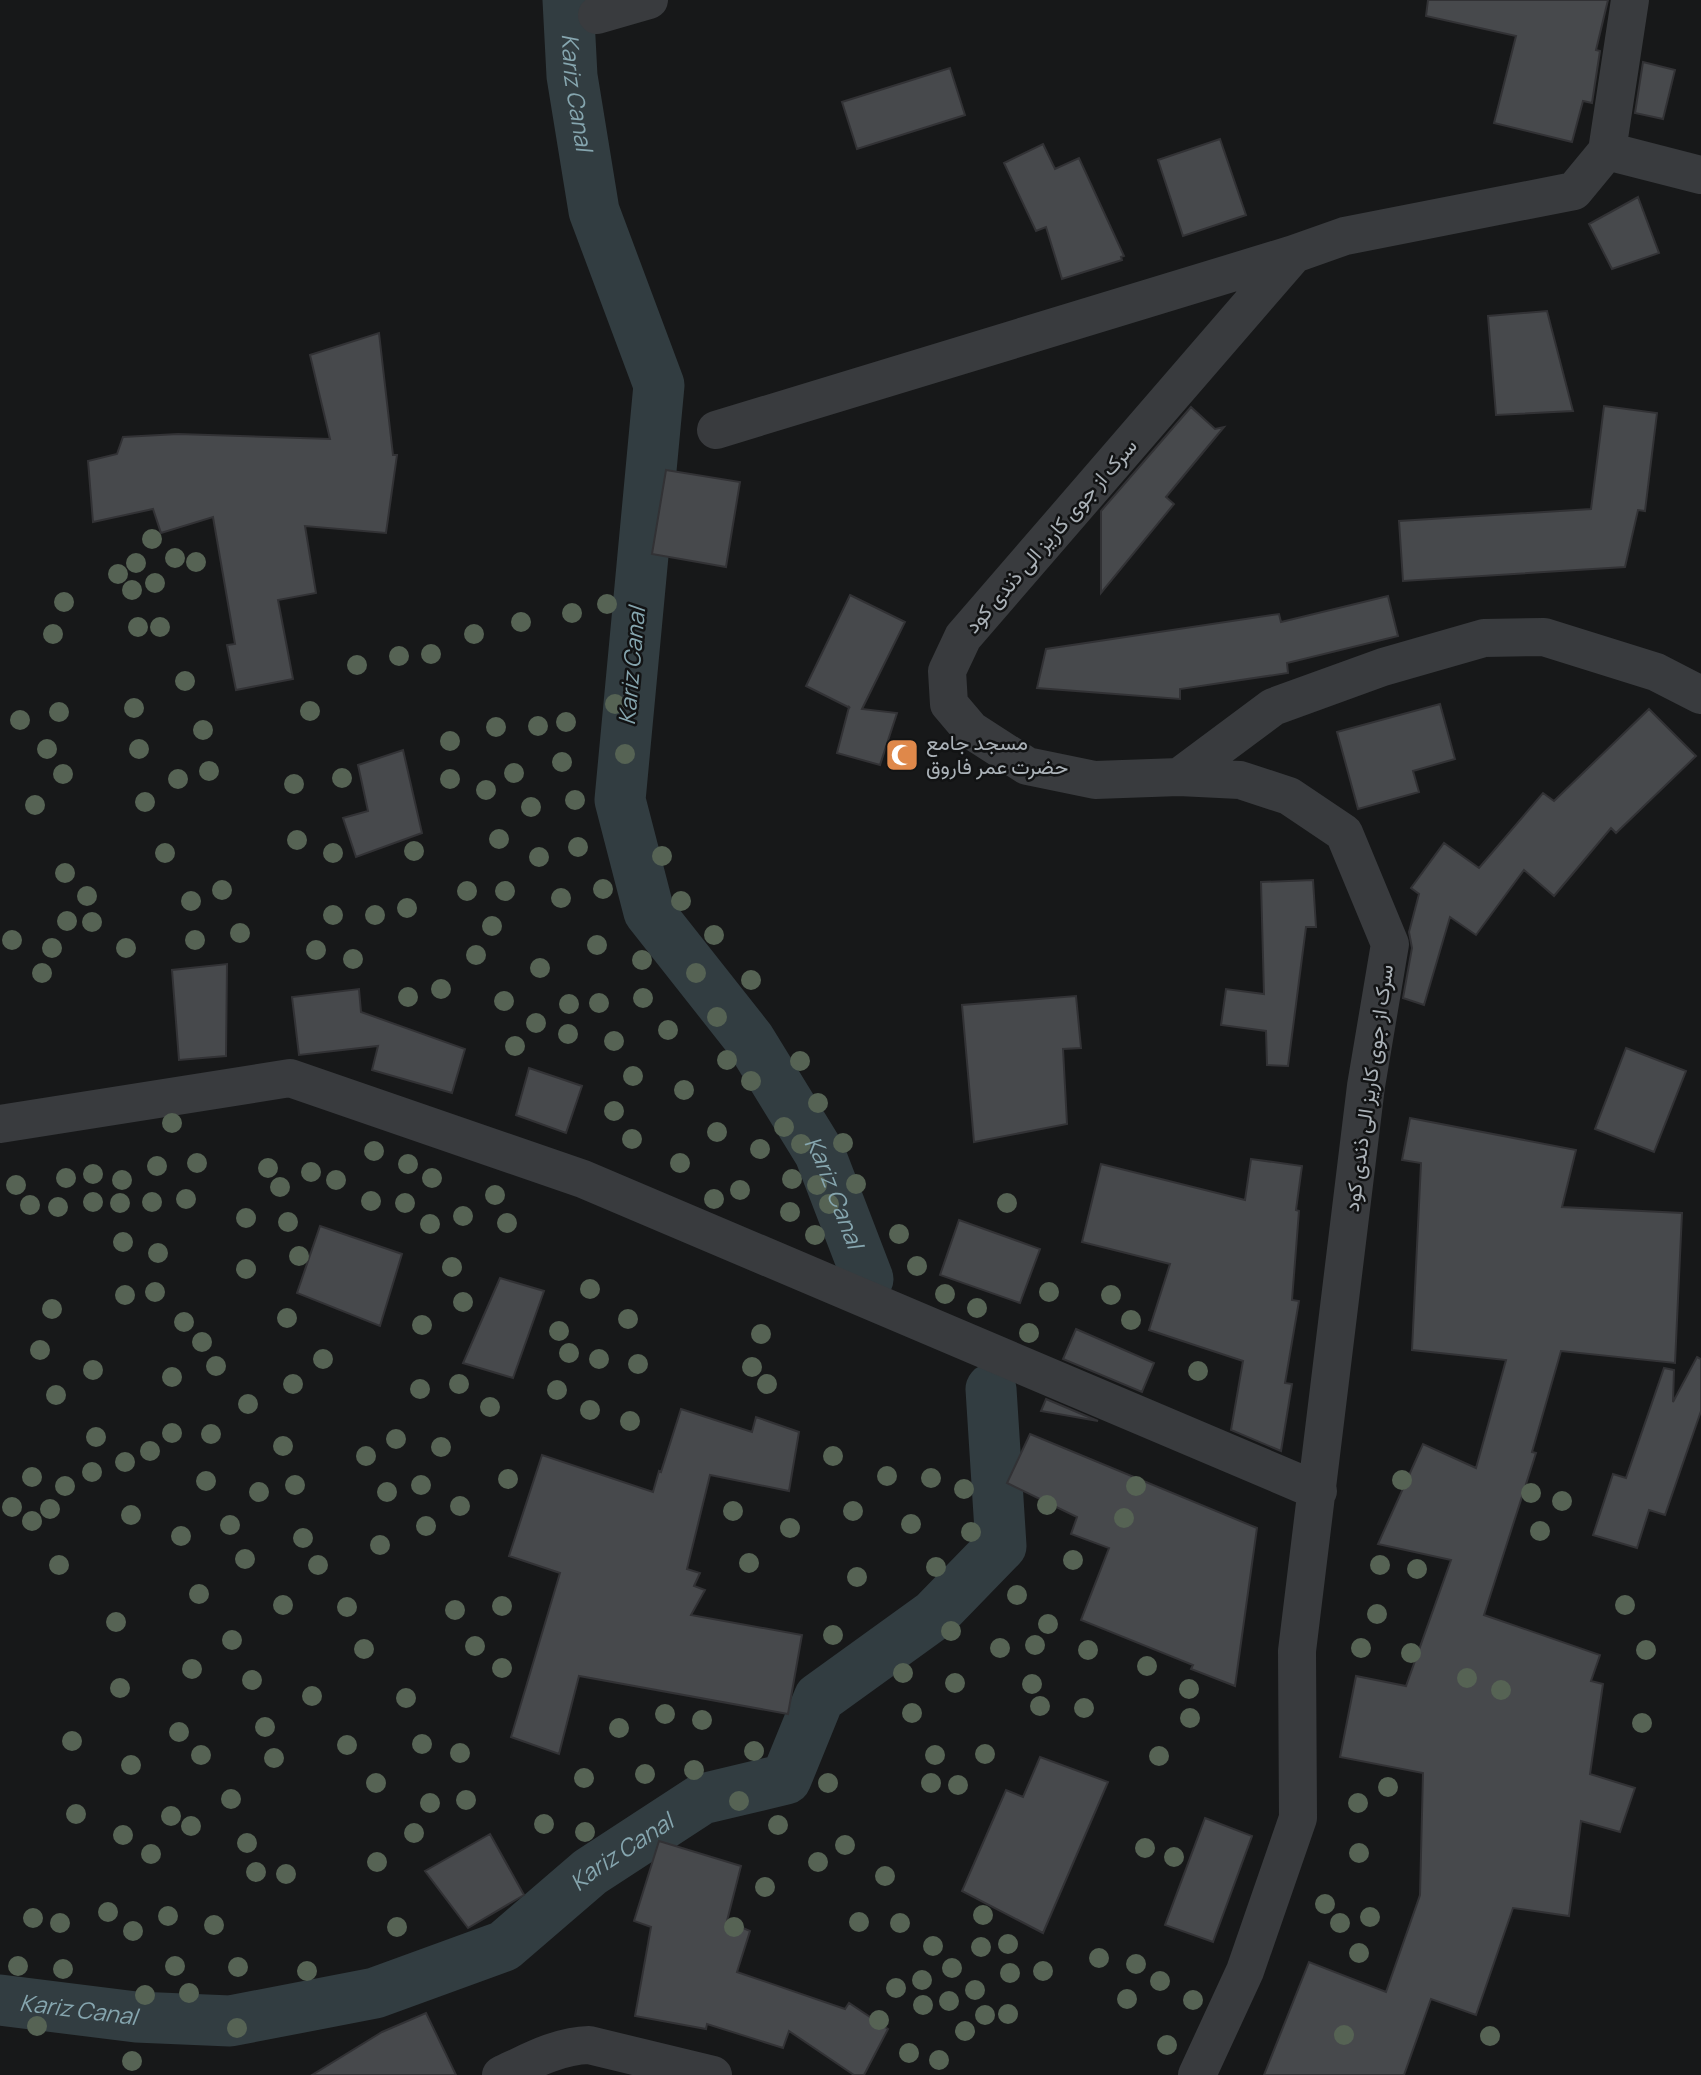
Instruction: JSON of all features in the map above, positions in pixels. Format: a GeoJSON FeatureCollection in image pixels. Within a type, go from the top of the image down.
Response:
{"type":"FeatureCollection","features":[{"type":"Feature","properties":{"kind":"street"},"geometry":{"type":"LineString","coordinates":[[597,15],[649,0]]}},
{"type":"Feature","properties":{"kind":"street"},"geometry":{"type":"LineString","coordinates":[[1630,0],[1607,151],[1701,175]]}},
{"type":"Feature","properties":{"kind":"street","name":"سرک از جوی کاریز الی ذندی کود"},"geometry":{"type":"LineString","coordinates":[[1197,2075],[1245,1971],[1298,1818],[1297,1651],[1366,1086],[1390,944],[1344,834],[1289,796],[1240,780],[1179,776],[1095,780],[1027,766],[971,730],[949,704],[947,671],[963,637],[1294,254],[1345,236],[1574,191],[1607,151]]}},
{"type":"Feature","properties":{"kind":"street"},"geometry":{"type":"LineString","coordinates":[[716,430],[1294,254]]}},
{"type":"Feature","properties":{"kind":"street"},"geometry":{"type":"LineString","coordinates":[[1179,776],[1273,707],[1383,667],[1484,638],[1544,637],[1656,672],[1701,695]]}},
{"type":"Feature","properties":{"kind":"street"},"geometry":{"type":"LineString","coordinates":[[0,1124],[290,1078],[583,1179],[1318,1491]]}},
{"type":"Feature","properties":{"kind":"street"},"geometry":{"type":"LineString","coordinates":[[500,2075],[560,2048],[589,2045],[713,2075]]}},
{"type":"Feature","properties":{"kind":"building"},"geometry":{"type":"Polygon","coordinates":[[[1428,0],[1608,0],[1596,50],[1600,51],[1592,103],[1583,101],[1572,142],[1494,123],[1516,36],[1426,16],[1428,0]]]}},
{"type":"Feature","properties":{"kind":"building"},"geometry":{"type":"Polygon","coordinates":[[[1643,62],[1675,70],[1663,119],[1635,113],[1643,62]]]}},
{"type":"Feature","properties":{"kind":"building"},"geometry":{"type":"Polygon","coordinates":[[[950,68],[965,115],[857,149],[842,102],[950,68]]]}},
{"type":"Feature","properties":{"kind":"building"},"geometry":{"type":"Polygon","coordinates":[[[1220,139],[1246,215],[1183,236],[1158,160],[1220,139]]]}},
{"type":"Feature","properties":{"kind":"building"},"geometry":{"type":"Polygon","coordinates":[[[1043,144],[1055,169],[1079,158],[1124,256],[1121,257],[1122,260],[1062,279],[1046,227],[1036,231],[1004,163],[1043,144]]]}},
{"type":"Feature","properties":{"kind":"building"},"geometry":{"type":"Polygon","coordinates":[[[1638,197],[1659,253],[1612,269],[1589,224],[1638,197]]]}},
{"type":"Feature","properties":{"kind":"building"},"geometry":{"type":"Polygon","coordinates":[[[1547,311],[1573,411],[1496,415],[1488,316],[1547,311]]]}},
{"type":"Feature","properties":{"kind":"building"},"geometry":{"type":"Polygon","coordinates":[[[379,333],[393,455],[397,455],[386,533],[305,526],[316,593],[278,600],[293,679],[236,690],[227,645],[235,644],[213,517],[161,533],[153,509],[93,522],[88,461],[117,454],[123,437],[178,434],[330,439],[310,355],[379,333]]]}},
{"type":"Feature","properties":{"kind":"building"},"geometry":{"type":"Polygon","coordinates":[[[1604,406],[1657,413],[1645,511],[1638,510],[1625,567],[1403,581],[1399,521],[1591,509],[1604,406]]]}},
{"type":"Feature","properties":{"kind":"building"},"geometry":{"type":"Polygon","coordinates":[[[1191,407],[1215,429],[1224,427],[1166,497],[1174,504],[1101,593],[1101,511],[1191,407]]]}},
{"type":"Feature","properties":{"kind":"building"},"geometry":{"type":"Polygon","coordinates":[[[666,470],[740,482],[726,567],[652,554],[666,470]]]}},
{"type":"Feature","properties":{"kind":"building"},"geometry":{"type":"Polygon","coordinates":[[[850,595],[905,622],[862,709],[897,713],[880,765],[837,753],[849,707],[806,686],[850,595]]]}},
{"type":"Feature","properties":{"kind":"building"},"geometry":{"type":"Polygon","coordinates":[[[1388,596],[1398,636],[1287,663],[1288,673],[1180,689],[1180,699],[1037,688],[1046,649],[1279,614],[1281,622],[1388,596]]]}},
{"type":"Feature","properties":{"kind":"building"},"geometry":{"type":"Polygon","coordinates":[[[1440,704],[1455,759],[1413,771],[1419,792],[1358,809],[1337,732],[1440,704]]]}},
{"type":"Feature","properties":{"kind":"building"},"geometry":{"type":"Polygon","coordinates":[[[1649,709],[1696,756],[1616,833],[1611,828],[1554,896],[1524,870],[1476,935],[1450,917],[1424,1005],[1403,998],[1412,948],[1409,932],[1419,894],[1411,888],[1444,843],[1479,868],[1543,793],[1554,801],[1649,709]]]}},
{"type":"Feature","properties":{"kind":"building"},"geometry":{"type":"Polygon","coordinates":[[[403,750],[422,833],[356,857],[343,818],[368,811],[358,765],[403,750]]]}},
{"type":"Feature","properties":{"kind":"building"},"geometry":{"type":"Polygon","coordinates":[[[1313,880],[1316,927],[1306,927],[1288,1066],[1267,1065],[1266,1031],[1221,1025],[1226,989],[1264,994],[1261,882],[1313,880]]]}},
{"type":"Feature","properties":{"kind":"building"},"geometry":{"type":"Polygon","coordinates":[[[227,964],[226,1056],[179,1060],[172,970],[227,964]]]}},
{"type":"Feature","properties":{"kind":"building"},"geometry":{"type":"Polygon","coordinates":[[[359,989],[361,1012],[465,1049],[452,1093],[372,1070],[378,1046],[299,1055],[292,997],[359,989]]]}},
{"type":"Feature","properties":{"kind":"building"},"geometry":{"type":"Polygon","coordinates":[[[1076,996],[1081,1048],[1063,1049],[1067,1124],[974,1142],[962,1005],[1076,996]]]}},
{"type":"Feature","properties":{"kind":"building"},"geometry":{"type":"Polygon","coordinates":[[[1626,1048],[1686,1071],[1654,1152],[1595,1129],[1626,1048]]]}},
{"type":"Feature","properties":{"kind":"building"},"geometry":{"type":"Polygon","coordinates":[[[529,1068],[582,1086],[566,1133],[516,1115],[529,1068]]]}},
{"type":"Feature","properties":{"kind":"building"},"geometry":{"type":"Polygon","coordinates":[[[1410,1118],[1576,1150],[1562,1207],[1682,1213],[1675,1363],[1561,1351],[1532,1452],[1536,1453],[1484,1615],[1600,1655],[1591,1681],[1603,1684],[1590,1774],[1635,1788],[1620,1832],[1581,1821],[1569,1916],[1513,1908],[1476,2015],[1431,1999],[1404,2075],[1264,2075],[1309,1962],[1386,1992],[1420,1895],[1423,1773],[1340,1757],[1356,1676],[1406,1686],[1451,1560],[1378,1544],[1423,1444],[1476,1468],[1506,1360],[1412,1350],[1421,1163],[1402,1160],[1410,1118]]]}},
{"type":"Feature","properties":{"kind":"building"},"geometry":{"type":"Polygon","coordinates":[[[1251,1159],[1302,1166],[1296,1210],[1299,1211],[1292,1300],[1299,1301],[1285,1383],[1292,1384],[1281,1451],[1231,1430],[1243,1361],[1149,1330],[1170,1264],[1082,1242],[1101,1164],[1245,1200],[1251,1159]]]}},
{"type":"Feature","properties":{"kind":"building"},"geometry":{"type":"Polygon","coordinates":[[[959,1220],[1040,1249],[1020,1303],[940,1275],[959,1220]]]}},
{"type":"Feature","properties":{"kind":"building"},"geometry":{"type":"Polygon","coordinates":[[[320,1226],[402,1254],[380,1326],[297,1293],[320,1226]]]}},
{"type":"Feature","properties":{"kind":"building"},"geometry":{"type":"Polygon","coordinates":[[[500,1278],[544,1291],[513,1378],[463,1363],[500,1278]]]}},
{"type":"Feature","properties":{"kind":"building"},"geometry":{"type":"Polygon","coordinates":[[[1076,1329],[1154,1363],[1142,1392],[1063,1359],[1076,1329]]]}},
{"type":"Feature","properties":{"kind":"building"},"geometry":{"type":"Polygon","coordinates":[[[1697,1357],[1701,1359],[1701,1411],[1665,1515],[1649,1510],[1637,1548],[1593,1535],[1613,1474],[1626,1478],[1664,1368],[1674,1370],[1673,1402],[1697,1357]]]}},
{"type":"Feature","properties":{"kind":"building"},"geometry":{"type":"Polygon","coordinates":[[[1046,1399],[1098,1421],[1041,1411],[1046,1399]]]}},
{"type":"Feature","properties":{"kind":"building"},"geometry":{"type":"Polygon","coordinates":[[[681,1409],[752,1432],[756,1417],[799,1432],[789,1491],[710,1475],[687,1569],[700,1573],[694,1586],[705,1590],[691,1615],[802,1635],[788,1714],[579,1676],[559,1754],[511,1737],[560,1573],[509,1556],[542,1455],[653,1492],[681,1409]]]}},
{"type":"Feature","properties":{"kind":"building"},"geometry":{"type":"Polygon","coordinates":[[[1030,1434],[1257,1528],[1235,1686],[1191,1669],[1193,1665],[1081,1620],[1109,1548],[1071,1534],[1077,1517],[1007,1483],[1030,1434]]]}},
{"type":"Feature","properties":{"kind":"building"},"geometry":{"type":"Polygon","coordinates":[[[1040,1757],[1108,1782],[1043,1933],[962,1891],[1006,1790],[1023,1797],[1040,1757]]]}},
{"type":"Feature","properties":{"kind":"building"},"geometry":{"type":"Polygon","coordinates":[[[1205,1818],[1252,1836],[1213,1942],[1165,1925],[1205,1818]]]}},
{"type":"Feature","properties":{"kind":"building"},"geometry":{"type":"Polygon","coordinates":[[[490,1834],[524,1895],[468,1928],[425,1871],[490,1834]]]}},
{"type":"Feature","properties":{"kind":"building"},"geometry":{"type":"Polygon","coordinates":[[[659,1841],[741,1866],[727,1921],[750,1931],[737,1972],[845,2009],[849,2003],[888,2029],[864,2075],[854,2075],[789,2031],[783,2048],[707,2024],[706,2029],[635,2016],[651,1927],[634,1921],[659,1841]]]}},
{"type":"Feature","properties":{"kind":"building"},"geometry":{"type":"Polygon","coordinates":[[[426,2013],[456,2075],[312,2075],[382,2032],[426,2013]]]}},
{"type":"Feature","properties":{"kind":"waterway","name":"Kariz Canal"},"geometry":{"type":"LineString","coordinates":[[568,0],[572,76],[594,211],[659,385],[620,800],[649,912],[750,1040],[820,1154],[868,1279]]}},
{"type":"Feature","properties":{"kind":"waterway","name":"Kariz Canal"},"geometry":{"type":"LineString","coordinates":[[0,2000],[136,2017],[230,2021],[375,1993],[504,1946],[590,1872],[702,1799],[786,1779],[819,1698],[934,1615],[1001,1546],[991,1389]]}},
{"type":"Feature","properties":{"kind":"place","name":"مسجد جامع حضرت عمر فاروق"},"geometry":{"type":"Point","coordinates":[902,755]}}]}
